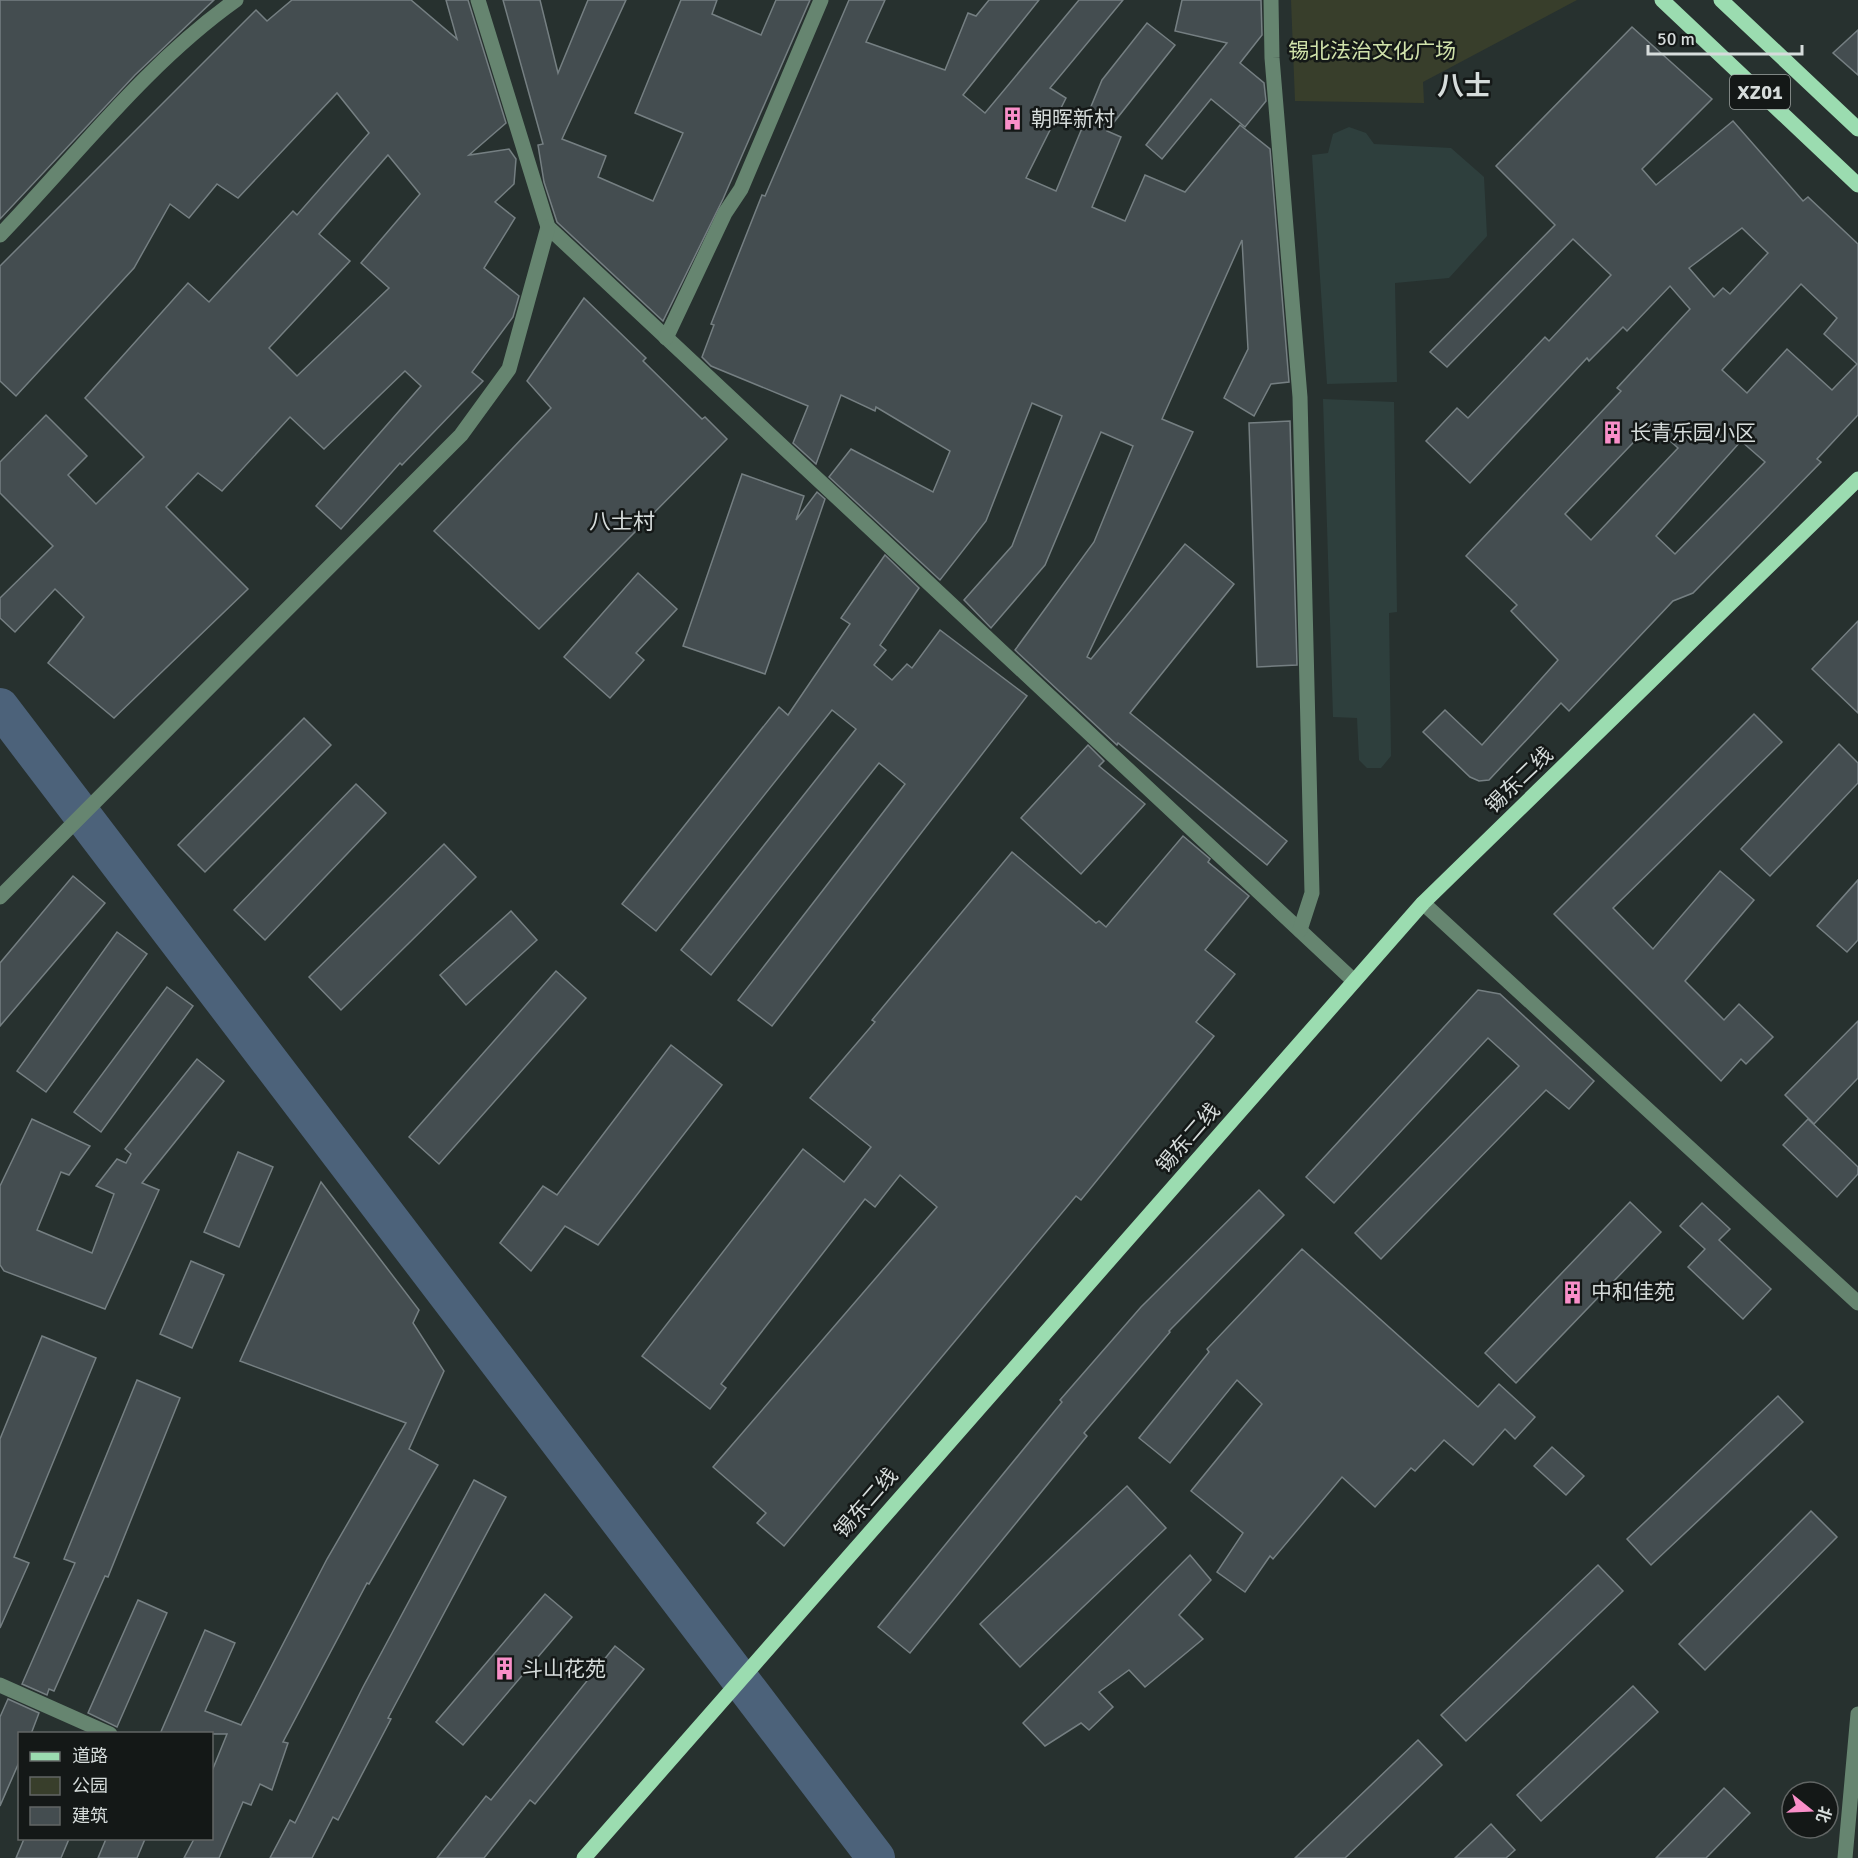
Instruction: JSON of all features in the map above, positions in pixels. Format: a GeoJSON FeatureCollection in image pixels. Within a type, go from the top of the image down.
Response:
{"type":"FeatureCollection","features":[{"type":"Feature","properties":{"kind":"main road","name":"XZ01"},"geometry":{"type":"LineString","coordinates":[[1662,0],[1858,185]]}},
{"type":"Feature","properties":{"kind":"main road","name":"XZ01"},"geometry":{"type":"LineString","coordinates":[[1721,0],[1858,129]]}},
{"type":"Feature","properties":{"kind":"main road","name":"锡东二线"},"geometry":{"type":"LineString","coordinates":[[584,1858],[1423,903],[1858,479]]}},
{"type":"Feature","properties":{"kind":"street"},"geometry":{"type":"LineString","coordinates":[[0,235],[159,66],[200,26],[236,0]]}},
{"type":"Feature","properties":{"kind":"street"},"geometry":{"type":"LineString","coordinates":[[478,0],[548,227],[1354,981]]}},
{"type":"Feature","properties":{"kind":"street"},"geometry":{"type":"LineString","coordinates":[[666,338],[725,213],[741,189],[821,0]]}},
{"type":"Feature","properties":{"kind":"street"},"geometry":{"type":"LineString","coordinates":[[1271,0],[1272,58],[1300,397],[1312,893],[1300,930]]}},
{"type":"Feature","properties":{"kind":"street"},"geometry":{"type":"LineString","coordinates":[[0,897],[461,435],[509,369],[548,227]]}},
{"type":"Feature","properties":{"kind":"street"},"geometry":{"type":"LineString","coordinates":[[1423,903],[1858,1303]]}},
{"type":"Feature","properties":{"kind":"street"},"geometry":{"type":"LineString","coordinates":[[0,1685],[106,1732]]}},
{"type":"Feature","properties":{"kind":"street"},"geometry":{"type":"LineString","coordinates":[[1845,1858],[1858,1714]]}},
{"type":"Feature","properties":{"kind":"shaded area"},"geometry":{"type":"Polygon","coordinates":[[[1349,127],[1366,133],[1374,144],[1451,148],[1484,177],[1487,236],[1449,278],[1395,283],[1397,382],[1327,384],[1312,155],[1328,153],[1333,134],[1349,127]]]}},
{"type":"Feature","properties":{"kind":"shaded area"},"geometry":{"type":"Polygon","coordinates":[[[1323,399],[1394,402],[1397,612],[1389,613],[1391,756],[1381,768],[1367,768],[1359,760],[1357,718],[1333,717],[1323,399]]]}},
{"type":"Feature","properties":{"kind":"green space","name":"锡北法治文化广场"},"geometry":{"type":"Polygon","coordinates":[[[1291,0],[1577,0],[1423,82],[1424,103],[1295,101],[1291,0]]]}},
{"type":"Feature","properties":{"kind":"building"},"geometry":{"type":"Polygon","coordinates":[[[0,0],[214,0],[135,75],[0,219],[0,0]]]}},
{"type":"Feature","properties":{"kind":"building"},"geometry":{"type":"Polygon","coordinates":[[[292,0],[411,0],[457,39],[446,0],[468,0],[506,123],[469,155],[509,149],[516,159],[514,184],[495,202],[515,218],[484,268],[519,296],[513,317],[472,372],[483,381],[402,465],[400,463],[341,529],[316,506],[421,386],[405,371],[324,449],[290,417],[222,491],[198,473],[166,507],[248,589],[114,718],[48,663],[84,617],[55,589],[15,632],[0,618],[0,598],[53,546],[0,493],[0,462],[46,415],[87,456],[68,475],[96,504],[144,457],[85,398],[188,283],[209,302],[293,211],[297,215],[369,133],[337,93],[238,198],[217,184],[189,218],[170,204],[134,268],[16,396],[0,381],[0,266],[256,10],[267,21],[292,0]],[[388,155],[319,234],[350,261],[269,348],[297,376],[389,288],[361,263],[420,194],[388,155]]]}},
{"type":"Feature","properties":{"kind":"building"},"geometry":{"type":"Polygon","coordinates":[[[503,0],[540,0],[558,73],[588,0],[626,0],[562,139],[606,156],[598,177],[653,201],[683,133],[635,113],[681,0],[717,0],[712,14],[761,35],[776,0],[810,0],[723,199],[663,321],[557,222],[544,182],[538,145],[543,144],[503,0]]]}},
{"type":"Feature","properties":{"kind":"building"},"geometry":{"type":"Polygon","coordinates":[[[849,0],[885,0],[866,42],[945,70],[968,13],[976,16],[989,0],[1039,0],[963,95],[985,113],[1079,0],[1123,0],[1050,88],[1066,98],[1026,178],[1056,191],[1102,80],[1147,23],[1175,45],[1107,131],[1121,137],[1092,207],[1125,221],[1145,175],[1185,192],[1240,125],[1270,149],[1289,382],[1271,384],[1254,416],[1224,398],[1248,349],[1242,240],[1162,419],[1193,432],[1087,657],[1091,659],[1185,544],[1234,584],[1130,713],[1287,841],[1267,865],[1118,743],[1117,745],[1015,650],[1094,542],[1133,446],[1101,432],[1045,565],[991,628],[964,600],[1012,546],[1062,416],[1032,403],[986,521],[940,580],[829,477],[851,449],[933,492],[950,451],[876,407],[875,411],[841,395],[816,464],[793,443],[808,406],[711,366],[702,357],[714,325],[711,324],[762,195],[765,196],[849,0]]]}},
{"type":"Feature","properties":{"kind":"building"},"geometry":{"type":"Polygon","coordinates":[[[1182,0],[1261,0],[1262,35],[1240,63],[1264,83],[1266,101],[1245,127],[1211,99],[1162,159],[1146,145],[1227,43],[1175,31],[1182,0]]]}},
{"type":"Feature","properties":{"kind":"building"},"geometry":{"type":"Polygon","coordinates":[[[1632,27],[1712,99],[1642,169],[1656,185],[1733,121],[1803,201],[1808,197],[1858,244],[1858,415],[1817,459],[1821,462],[1693,593],[1673,601],[1569,711],[1561,703],[1489,780],[1479,781],[1470,777],[1423,732],[1445,710],[1482,745],[1558,660],[1511,611],[1517,605],[1466,556],[1621,391],[1617,388],[1690,309],[1670,286],[1627,331],[1623,327],[1589,361],[1587,358],[1470,483],[1426,441],[1457,408],[1468,418],[1545,337],[1549,341],[1611,275],[1573,239],[1447,367],[1430,352],[1555,225],[1496,166],[1632,27]],[[1742,228],[1689,268],[1714,297],[1723,288],[1730,294],[1768,253],[1742,228]],[[1801,284],[1722,370],[1747,393],[1787,349],[1832,390],[1857,364],[1824,334],[1837,318],[1801,284]],[[1651,424],[1565,514],[1591,540],[1678,448],[1651,424]],[[1741,441],[1656,536],[1675,554],[1765,462],[1741,441]]]}},
{"type":"Feature","properties":{"kind":"building"},"geometry":{"type":"Polygon","coordinates":[[[1858,30],[1858,75],[1833,53],[1858,30]]]}},
{"type":"Feature","properties":{"kind":"building"},"geometry":{"type":"Polygon","coordinates":[[[584,298],[646,358],[643,361],[702,419],[705,417],[727,439],[539,629],[434,531],[551,408],[527,381],[584,298]]]}},
{"type":"Feature","properties":{"kind":"building"},"geometry":{"type":"Polygon","coordinates":[[[1290,421],[1297,665],[1257,667],[1249,423],[1290,421]]]}},
{"type":"Feature","properties":{"kind":"building"},"geometry":{"type":"Polygon","coordinates":[[[742,474],[804,496],[796,520],[817,492],[825,499],[765,674],[683,646],[742,474]]]}},
{"type":"Feature","properties":{"kind":"building"},"geometry":{"type":"Polygon","coordinates":[[[885,555],[919,588],[880,645],[886,650],[874,665],[892,680],[907,664],[912,668],[940,630],[1027,696],[772,1026],[738,1000],[905,784],[879,763],[711,975],[681,950],[856,729],[832,710],[656,931],[622,904],[779,707],[788,715],[850,624],[841,618],[885,555]]]}},
{"type":"Feature","properties":{"kind":"building"},"geometry":{"type":"Polygon","coordinates":[[[638,573],[677,609],[636,653],[644,660],[610,698],[564,657],[638,573]]]}},
{"type":"Feature","properties":{"kind":"building"},"geometry":{"type":"Polygon","coordinates":[[[1858,621],[1858,713],[1812,669],[1858,621]]]}},
{"type":"Feature","properties":{"kind":"building"},"geometry":{"type":"Polygon","coordinates":[[[1754,714],[1782,742],[1613,908],[1653,949],[1720,871],[1754,900],[1685,981],[1724,1020],[1739,1004],[1773,1037],[1746,1064],[1741,1059],[1721,1081],[1554,914],[1754,714]]]}},
{"type":"Feature","properties":{"kind":"building"},"geometry":{"type":"Polygon","coordinates":[[[304,718],[331,745],[205,872],[178,845],[304,718]]]}},
{"type":"Feature","properties":{"kind":"building"},"geometry":{"type":"Polygon","coordinates":[[[1839,744],[1858,763],[1858,783],[1770,876],[1741,849],[1839,744]]]}},
{"type":"Feature","properties":{"kind":"building"},"geometry":{"type":"Polygon","coordinates":[[[1088,745],[1104,761],[1099,766],[1145,804],[1081,874],[1021,818],[1088,745]]]}},
{"type":"Feature","properties":{"kind":"building"},"geometry":{"type":"Polygon","coordinates":[[[356,784],[386,813],[265,940],[234,910],[356,784]]]}},
{"type":"Feature","properties":{"kind":"building"},"geometry":{"type":"Polygon","coordinates":[[[1183,836],[1210,859],[1208,862],[1249,896],[1205,950],[1235,974],[1196,1022],[1214,1036],[1081,1200],[1076,1196],[784,1546],[757,1523],[766,1513],[713,1467],[937,1207],[900,1175],[875,1207],[865,1199],[721,1384],[726,1388],[710,1409],[642,1356],[803,1149],[844,1182],[871,1147],[810,1098],[875,1022],[872,1020],[1012,852],[1096,923],[1099,921],[1106,927],[1183,836]]]}},
{"type":"Feature","properties":{"kind":"building"},"geometry":{"type":"Polygon","coordinates":[[[444,844],[476,877],[341,1010],[309,977],[444,844]]]}},
{"type":"Feature","properties":{"kind":"building"},"geometry":{"type":"Polygon","coordinates":[[[73,876],[105,903],[0,1026],[0,963],[73,876]]]}},
{"type":"Feature","properties":{"kind":"building"},"geometry":{"type":"Polygon","coordinates":[[[1858,880],[1858,940],[1847,952],[1817,926],[1858,880]]]}},
{"type":"Feature","properties":{"kind":"building"},"geometry":{"type":"Polygon","coordinates":[[[511,911],[537,940],[466,1005],[440,975],[511,911]]]}},
{"type":"Feature","properties":{"kind":"building"},"geometry":{"type":"Polygon","coordinates":[[[117,932],[147,954],[46,1092],[17,1071],[117,932]]]}},
{"type":"Feature","properties":{"kind":"building"},"geometry":{"type":"Polygon","coordinates":[[[556,971],[586,998],[439,1164],[409,1137],[556,971]]]}},
{"type":"Feature","properties":{"kind":"building"},"geometry":{"type":"Polygon","coordinates":[[[167,987],[193,1006],[101,1132],[74,1112],[167,987]]]}},
{"type":"Feature","properties":{"kind":"building"},"geometry":{"type":"Polygon","coordinates":[[[1478,990],[1500,994],[1594,1081],[1569,1109],[1546,1090],[1381,1259],[1355,1233],[1519,1066],[1488,1038],[1334,1203],[1306,1177],[1478,990]]]}},
{"type":"Feature","properties":{"kind":"building"},"geometry":{"type":"Polygon","coordinates":[[[1858,1021],[1858,1078],[1814,1124],[1785,1095],[1858,1021]]]}},
{"type":"Feature","properties":{"kind":"building"},"geometry":{"type":"Polygon","coordinates":[[[671,1045],[722,1085],[598,1245],[565,1226],[531,1271],[500,1243],[543,1186],[557,1195],[671,1045]]]}},
{"type":"Feature","properties":{"kind":"building"},"geometry":{"type":"Polygon","coordinates":[[[197,1059],[224,1081],[142,1183],[159,1190],[105,1309],[4,1271],[0,1265],[0,1186],[32,1119],[90,1146],[69,1175],[61,1172],[37,1230],[92,1253],[114,1194],[96,1186],[117,1159],[126,1163],[131,1154],[125,1149],[197,1059]]]}},
{"type":"Feature","properties":{"kind":"building"},"geometry":{"type":"Polygon","coordinates":[[[1808,1119],[1858,1167],[1858,1174],[1837,1197],[1783,1145],[1808,1119]]]}},
{"type":"Feature","properties":{"kind":"building"},"geometry":{"type":"Polygon","coordinates":[[[238,1152],[273,1167],[239,1247],[204,1232],[238,1152]]]}},
{"type":"Feature","properties":{"kind":"building"},"geometry":{"type":"Polygon","coordinates":[[[321,1182],[419,1310],[413,1323],[444,1371],[409,1449],[438,1465],[369,1584],[367,1583],[283,1742],[288,1743],[272,1790],[260,1784],[251,1805],[243,1802],[219,1858],[184,1858],[193,1840],[213,1840],[213,1769],[227,1734],[161,1732],[205,1630],[235,1643],[205,1711],[241,1725],[327,1559],[406,1423],[240,1361],[321,1182]]]}},
{"type":"Feature","properties":{"kind":"building"},"geometry":{"type":"Polygon","coordinates":[[[1259,1190],[1284,1215],[1169,1331],[1084,1433],[1087,1436],[910,1653],[878,1627],[1062,1402],[1060,1400],[1141,1307],[1259,1190]]]}},
{"type":"Feature","properties":{"kind":"building","name":"中和佳苑"},"geometry":{"type":"Polygon","coordinates":[[[1630,1202],[1661,1232],[1516,1383],[1485,1353],[1630,1202]]]}},
{"type":"Feature","properties":{"kind":"building"},"geometry":{"type":"Polygon","coordinates":[[[1702,1203],[1730,1229],[1719,1240],[1771,1289],[1743,1319],[1688,1267],[1705,1249],[1680,1226],[1702,1203]]]}},
{"type":"Feature","properties":{"kind":"building"},"geometry":{"type":"Polygon","coordinates":[[[1302,1249],[1478,1407],[1499,1384],[1535,1417],[1515,1439],[1505,1429],[1473,1465],[1444,1440],[1415,1471],[1411,1468],[1375,1507],[1342,1477],[1273,1559],[1270,1556],[1245,1592],[1217,1572],[1243,1533],[1191,1491],[1262,1404],[1237,1380],[1170,1463],[1139,1438],[1209,1352],[1207,1349],[1302,1249]]]}},
{"type":"Feature","properties":{"kind":"building"},"geometry":{"type":"Polygon","coordinates":[[[191,1261],[224,1275],[192,1348],[160,1334],[191,1261]]]}},
{"type":"Feature","properties":{"kind":"building"},"geometry":{"type":"Polygon","coordinates":[[[42,1336],[96,1358],[14,1557],[29,1563],[0,1628],[0,1439],[42,1336]]]}},
{"type":"Feature","properties":{"kind":"building"},"geometry":{"type":"Polygon","coordinates":[[[137,1380],[180,1398],[108,1577],[105,1576],[54,1691],[49,1689],[47,1695],[22,1684],[75,1563],[64,1559],[137,1380]]]}},
{"type":"Feature","properties":{"kind":"building"},"geometry":{"type":"Polygon","coordinates":[[[1778,1396],[1803,1422],[1651,1565],[1627,1539],[1778,1396]]]}},
{"type":"Feature","properties":{"kind":"building"},"geometry":{"type":"Polygon","coordinates":[[[1552,1447],[1584,1476],[1566,1495],[1534,1466],[1552,1447]]]}},
{"type":"Feature","properties":{"kind":"building"},"geometry":{"type":"Polygon","coordinates":[[[474,1480],[506,1497],[388,1718],[391,1719],[338,1820],[333,1817],[312,1858],[270,1858],[290,1820],[295,1823],[363,1687],[474,1480]]]}},
{"type":"Feature","properties":{"kind":"building"},"geometry":{"type":"Polygon","coordinates":[[[1127,1486],[1166,1528],[1020,1667],[980,1624],[1127,1486]]]}},
{"type":"Feature","properties":{"kind":"building"},"geometry":{"type":"Polygon","coordinates":[[[1811,1511],[1837,1537],[1705,1670],[1679,1644],[1811,1511]]]}},
{"type":"Feature","properties":{"kind":"building"},"geometry":{"type":"Polygon","coordinates":[[[1190,1555],[1211,1580],[1179,1615],[1203,1639],[1145,1687],[1129,1670],[1099,1692],[1113,1707],[1089,1730],[1081,1723],[1045,1746],[1023,1723],[1190,1555]]]}},
{"type":"Feature","properties":{"kind":"building"},"geometry":{"type":"Polygon","coordinates":[[[1598,1565],[1623,1591],[1466,1741],[1441,1715],[1598,1565]]]}},
{"type":"Feature","properties":{"kind":"building","name":"斗山花苑"},"geometry":{"type":"Polygon","coordinates":[[[545,1594],[572,1617],[463,1745],[436,1722],[545,1594]]]}},
{"type":"Feature","properties":{"kind":"building"},"geometry":{"type":"Polygon","coordinates":[[[138,1600],[167,1613],[117,1727],[88,1713],[138,1600]]]}},
{"type":"Feature","properties":{"kind":"building"},"geometry":{"type":"Polygon","coordinates":[[[615,1646],[644,1669],[535,1804],[530,1800],[484,1858],[437,1858],[486,1796],[491,1800],[615,1646]]]}},
{"type":"Feature","properties":{"kind":"building"},"geometry":{"type":"Polygon","coordinates":[[[1633,1686],[1658,1712],[1541,1821],[1517,1795],[1633,1686]]]}},
{"type":"Feature","properties":{"kind":"building"},"geometry":{"type":"Polygon","coordinates":[[[8,1699],[39,1713],[32,1732],[18,1732],[18,1765],[0,1806],[0,1717],[8,1699]]]}},
{"type":"Feature","properties":{"kind":"building"},"geometry":{"type":"Polygon","coordinates":[[[1418,1740],[1442,1765],[1345,1858],[1295,1858],[1418,1740]]]}},
{"type":"Feature","properties":{"kind":"building"},"geometry":{"type":"Polygon","coordinates":[[[1724,1788],[1750,1813],[1706,1858],[1656,1858],[1724,1788]]]}},
{"type":"Feature","properties":{"kind":"building"},"geometry":{"type":"Polygon","coordinates":[[[1491,1824],[1515,1850],[1506,1858],[1455,1858],[1491,1824]]]}},
{"type":"Feature","properties":{"kind":"building"},"geometry":{"type":"Polygon","coordinates":[[[24,1840],[69,1840],[61,1858],[16,1858],[24,1840]]]}},
{"type":"Feature","properties":{"kind":"building"},"geometry":{"type":"Polygon","coordinates":[[[106,1840],[145,1840],[137,1858],[98,1858],[106,1840]]]}},
{"type":"Feature","properties":{"kind":"waterway"},"geometry":{"type":"LineString","coordinates":[[0,707],[876,1858]]}},
{"type":"Feature","properties":{"kind":"place","name":"朝晖新村"},"geometry":{"type":"Point","coordinates":[1013,119]}},
{"type":"Feature","properties":{"kind":"place","name":"长青乐园小区"},"geometry":{"type":"Point","coordinates":[1612,433]}},
{"type":"Feature","properties":{"kind":"place","name":"中和佳苑"},"geometry":{"type":"Point","coordinates":[1573,1292]}},
{"type":"Feature","properties":{"kind":"place","name":"斗山花苑"},"geometry":{"type":"Point","coordinates":[504,1669]}},
{"type":"Feature","properties":{"kind":"district","name":"八士"},"geometry":{"type":"Point","coordinates":[1464,86]}},
{"type":"Feature","properties":{"kind":"district","name":"八士村"},"geometry":{"type":"Point","coordinates":[622,521]}}]}
